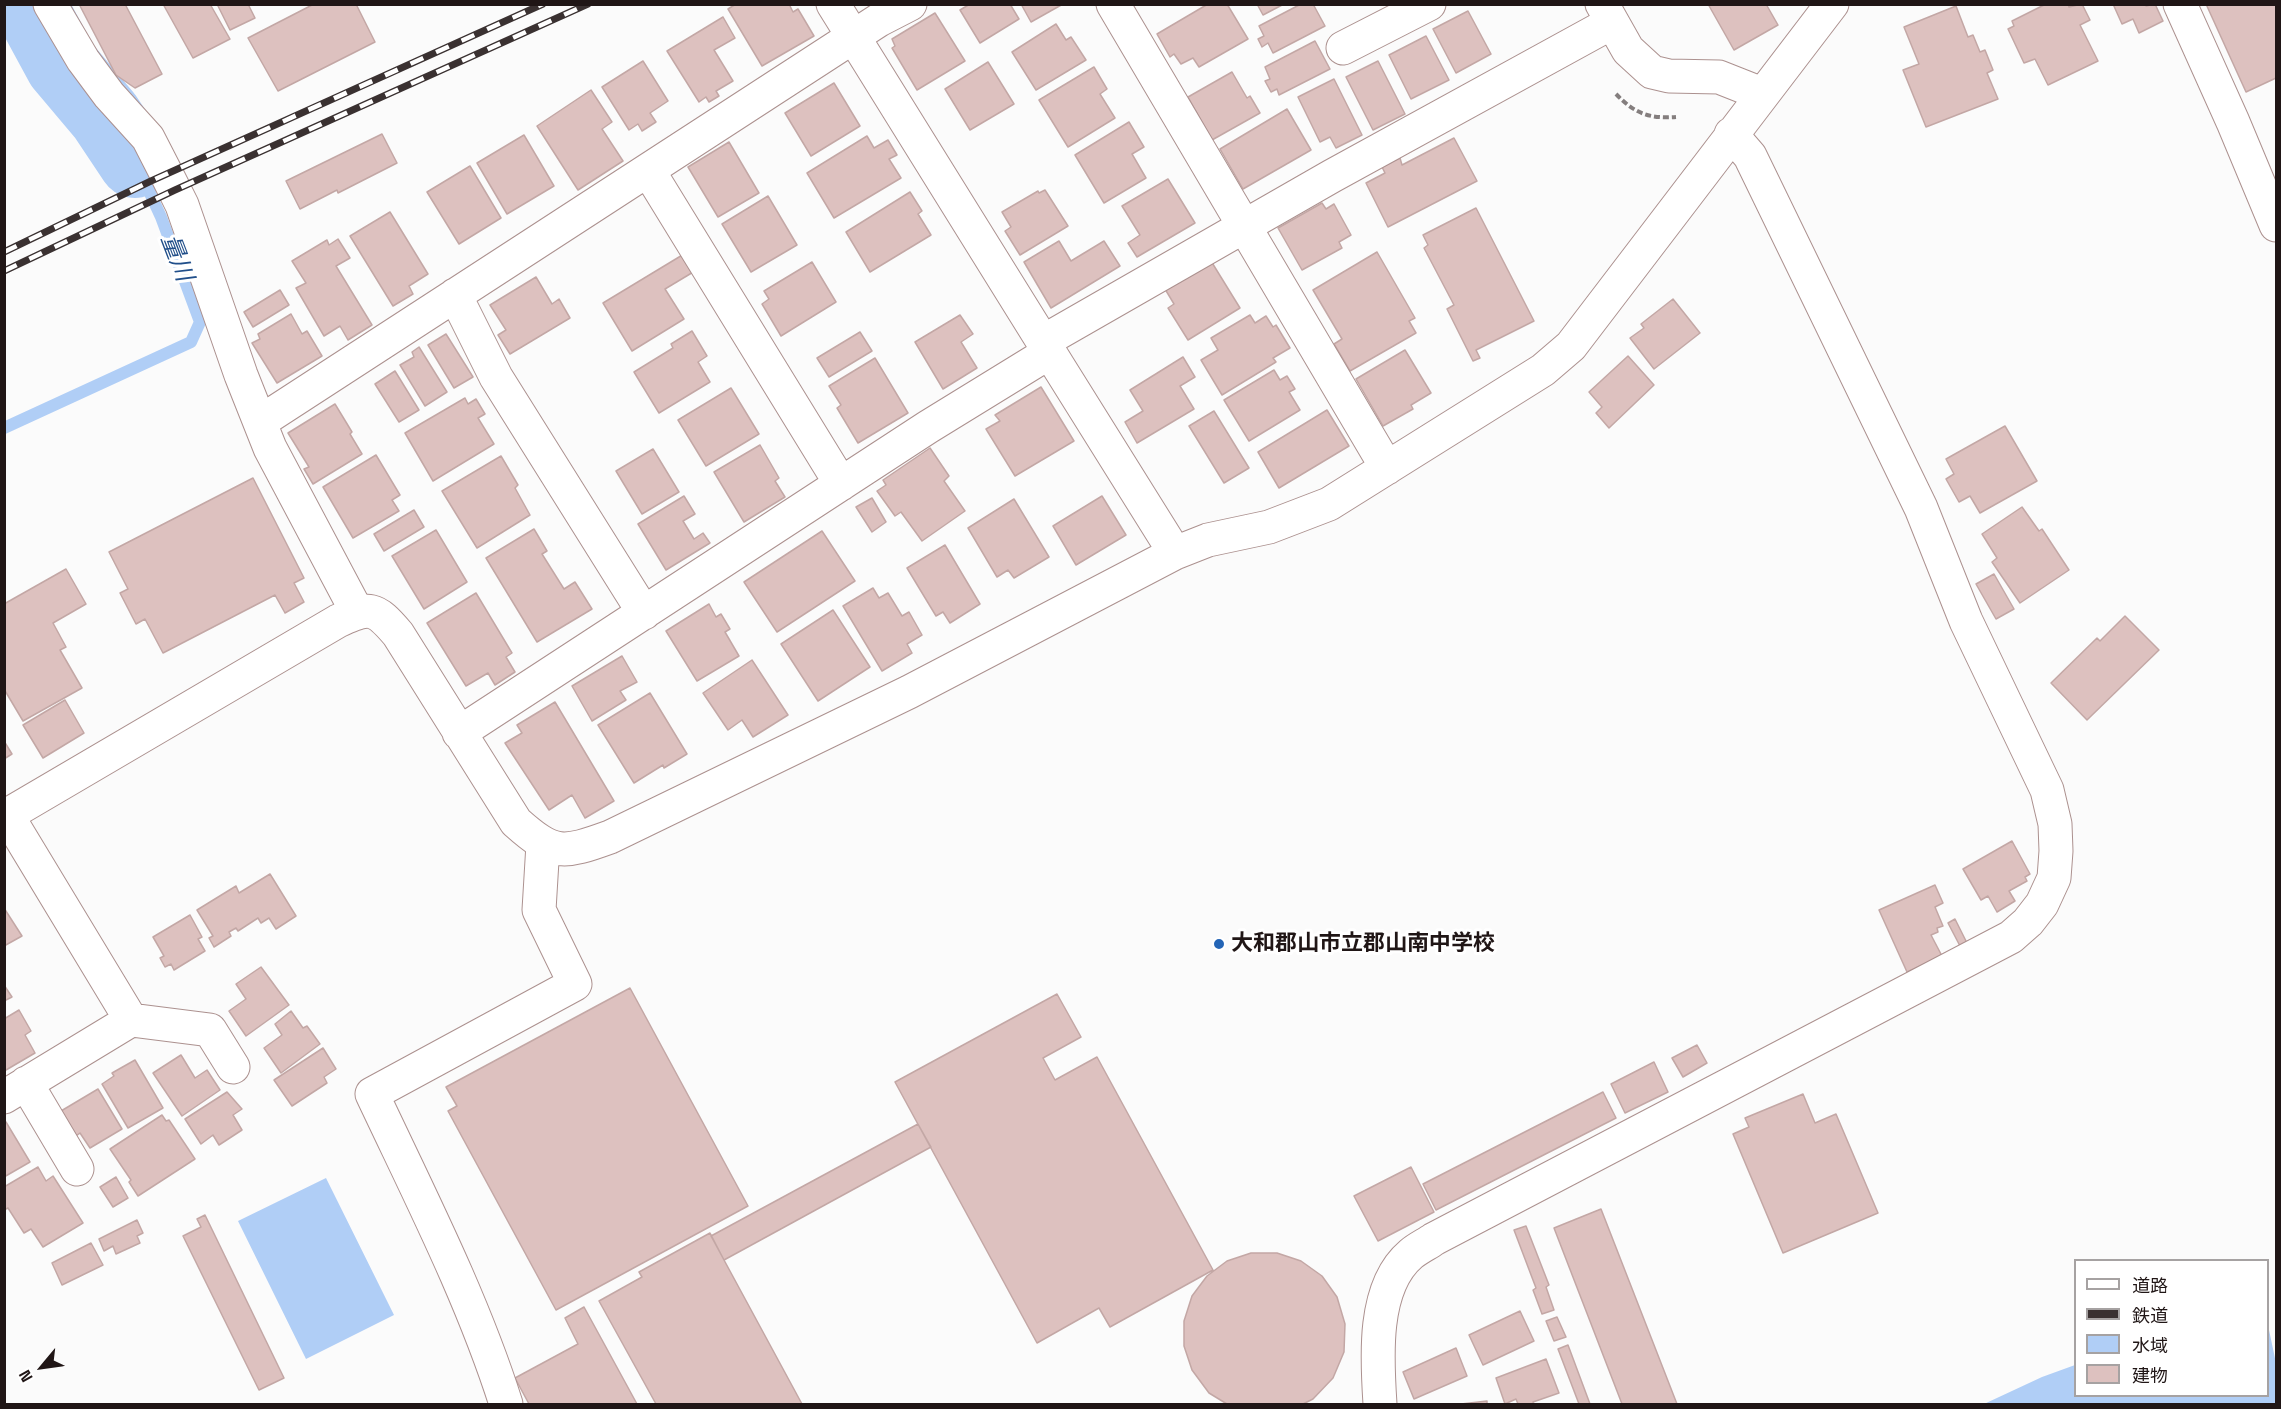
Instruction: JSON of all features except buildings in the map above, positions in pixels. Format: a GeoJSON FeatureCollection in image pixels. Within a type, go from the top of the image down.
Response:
{"type":"FeatureCollection","features":[{"type":"Feature","properties":{"kind":"street"},"geometry":{"type":"LineString","coordinates":[[50,4],[109,95],[148,138],[182,205],[237,364],[270,448],[357,612]]}},
{"type":"Feature","properties":{"kind":"street"},"geometry":{"type":"LineString","coordinates":[[833,4],[982,247],[1175,553]]}},
{"type":"Feature","properties":{"kind":"street"},"geometry":{"type":"LineString","coordinates":[[260,422],[879,20],[910,4]]}},
{"type":"Feature","properties":{"kind":"street"},"geometry":{"type":"LineString","coordinates":[[1113,4],[1387,468]]}},
{"type":"Feature","properties":{"kind":"street"},"geometry":{"type":"LineString","coordinates":[[1343,48],[1429,4]]}},
{"type":"Feature","properties":{"kind":"street"},"geometry":{"type":"LineString","coordinates":[[131,1020],[6,816],[338,621],[357,612],[371,610],[384,618],[391,626],[516,822],[543,844],[560,850],[576,849],[610,837],[899,697],[1175,553],[1208,540],[1269,527],[1329,504],[1543,370],[1571,346],[1832,4]]}},
{"type":"Feature","properties":{"kind":"street"},"geometry":{"type":"LineString","coordinates":[[2180,4],[2277,225]]}},
{"type":"Feature","properties":{"kind":"street"},"geometry":{"type":"LineString","coordinates":[[459,733],[1047,347],[1243,227],[1607,14],[1628,50],[1652,72],[1669,76],[1719,77],[1762,94]]}},
{"type":"Feature","properties":{"kind":"street"},"geometry":{"type":"LineString","coordinates":[[1380,1404],[1381,1310],[1391,1279],[1410,1255],[1455,1228],[2011,937],[2028,922],[2042,904],[2054,878],[2055,824],[2047,790],[1966,621],[1921,508],[1750,156],[1731,134]]}},
{"type":"Feature","properties":{"kind":"street"},"geometry":{"type":"LineString","coordinates":[[648,170],[841,484]]}},
{"type":"Feature","properties":{"kind":"street"},"geometry":{"type":"LineString","coordinates":[[455,295],[496,377],[644,613]]}},
{"type":"Feature","properties":{"kind":"street"},"geometry":{"type":"LineString","coordinates":[[506,1404],[489,1351],[372,1094],[575,984],[539,910],[543,844]]}},
{"type":"Feature","properties":{"kind":"street"},"geometry":{"type":"LineString","coordinates":[[77,1169],[15,1090],[131,1020],[210,1030],[233,1066]]}},
{"type":"Feature","properties":{"kind":"water"},"geometry":{"type":"Polygon","coordinates":[[[326,1178],[394,1315],[306,1359],[238,1221],[326,1178]]]}},
{"type":"Feature","properties":{"kind":"water"},"geometry":{"type":"Polygon","coordinates":[[[2269,1330],[2276,1363],[2276,1404],[1984,1404],[2042,1377],[2074,1365],[2074,1397],[2269,1397],[2269,1330]]]}},
{"type":"Feature","properties":{"kind":"waterway","name":"量川"},"geometry":{"type":"LineString","coordinates":[[29,4],[62,65],[105,116],[135,161]]}},
{"type":"Feature","properties":{"kind":"waterway","name":"量川"},"geometry":{"type":"LineString","coordinates":[[4,428],[191,342],[200,322],[161,217],[135,161]]}},
{"type":"Feature","properties":{"kind":"railway"},"geometry":{"type":"LineString","coordinates":[[4,252],[151,181],[543,4]]}},
{"type":"Feature","properties":{"kind":"railway"},"geometry":{"type":"LineString","coordinates":[[4,271],[175,190],[588,4]]}},
{"type":"Feature","properties":{"kind":"place","name":"大和郡山市立郡山南中学校"},"geometry":{"type":"Point","coordinates":[1219,944]}}]}
